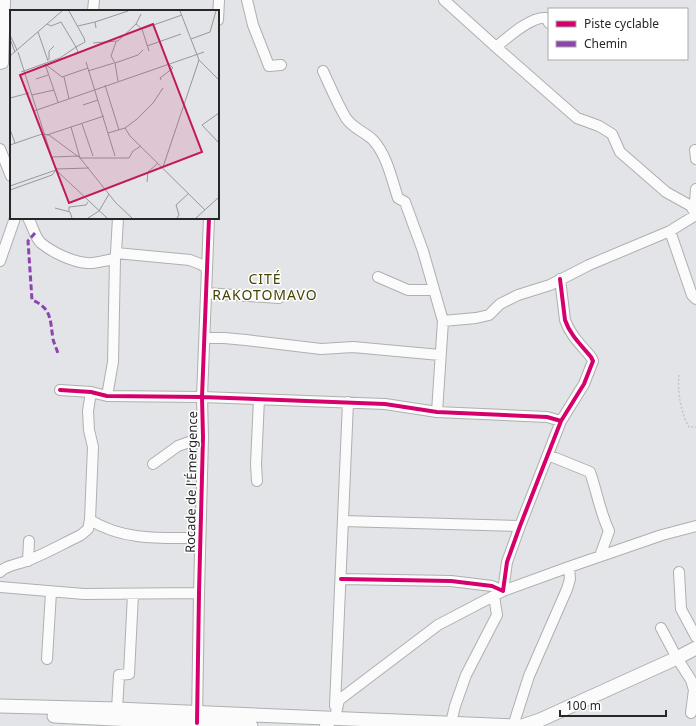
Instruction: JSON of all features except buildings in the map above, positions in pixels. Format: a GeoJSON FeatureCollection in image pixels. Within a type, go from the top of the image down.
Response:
{"type":"FeatureCollection","features":[{"type":"Feature","properties":{"kind":"main road"},"geometry":{"type":"LineString","coordinates":[[522,726],[540,720],[696,648]]}},
{"type":"Feature","properties":{"kind":"main road"},"geometry":{"type":"LineString","coordinates":[[0,706],[116,709],[198,718],[251,726]]}},
{"type":"Feature","properties":{"kind":"main road"},"geometry":{"type":"LineString","coordinates":[[0,714],[101,722],[198,718],[330,722],[451,722],[513,726]]}},
{"type":"Feature","properties":{"kind":"street"},"geometry":{"type":"LineString","coordinates":[[5,0],[5,64]]}},
{"type":"Feature","properties":{"kind":"street"},"geometry":{"type":"LineString","coordinates":[[218,10],[219,0]]}},
{"type":"Feature","properties":{"kind":"street"},"geometry":{"type":"LineString","coordinates":[[247,0],[253,25],[269,66],[281,65]]}},
{"type":"Feature","properties":{"kind":"street"},"geometry":{"type":"LineString","coordinates":[[445,0],[577,118],[599,126],[612,134],[620,152],[666,192],[694,212]]}},
{"type":"Feature","properties":{"kind":"street"},"geometry":{"type":"LineString","coordinates":[[496,47],[532,21],[546,18],[548,21]]}},
{"type":"Feature","properties":{"kind":"street"},"geometry":{"type":"LineString","coordinates":[[322,71],[346,118],[352,126],[367,134],[375,143],[385,161],[398,198],[405,202],[423,251],[443,321],[437,412]]}},
{"type":"Feature","properties":{"kind":"street"},"geometry":{"type":"LineString","coordinates":[[0,149],[10,174]]}},
{"type":"Feature","properties":{"kind":"street"},"geometry":{"type":"LineString","coordinates":[[443,321],[476,318],[489,315],[500,304],[518,295],[550,284],[589,265],[670,231],[694,212],[696,189]]}},
{"type":"Feature","properties":{"kind":"street"},"geometry":{"type":"LineString","coordinates":[[0,261],[15,219]]}},
{"type":"Feature","properties":{"kind":"street"},"geometry":{"type":"LineString","coordinates":[[28,219],[34,233],[41,242],[60,255],[75,261],[88,263],[115,256],[190,260],[206,268]]}},
{"type":"Feature","properties":{"kind":"street"},"geometry":{"type":"LineString","coordinates":[[107,396],[113,362],[115,256],[118,219]]}},
{"type":"Feature","properties":{"kind":"street","name":"Rocade de l'Émergence"},"geometry":{"type":"LineString","coordinates":[[198,718],[199,593],[203,437],[202,397],[209,219]]}},
{"type":"Feature","properties":{"kind":"street"},"geometry":{"type":"LineString","coordinates":[[670,231],[692,295],[696,299]]}},
{"type":"Feature","properties":{"kind":"street"},"geometry":{"type":"LineString","coordinates":[[378,277],[408,290],[434,290]]}},
{"type":"Feature","properties":{"kind":"street"},"geometry":{"type":"LineString","coordinates":[[503,591],[507,562],[520,526],[561,421],[584,384],[592,361],[591,357],[574,337],[565,320],[560,279]]}},
{"type":"Feature","properties":{"kind":"street"},"geometry":{"type":"LineString","coordinates":[[206,293],[279,298]]}},
{"type":"Feature","properties":{"kind":"street"},"geometry":{"type":"LineString","coordinates":[[205,338],[239,339],[306,348],[321,349],[353,347],[440,355]]}},
{"type":"Feature","properties":{"kind":"street"},"geometry":{"type":"LineString","coordinates":[[60,390],[91,392],[107,396],[202,397],[385,404],[437,412],[547,416],[561,421]]}},
{"type":"Feature","properties":{"kind":"street"},"geometry":{"type":"LineString","coordinates":[[0,572],[9,567],[28,561],[81,535],[88,529],[90,520],[93,446],[89,430],[88,411],[91,392]]}},
{"type":"Feature","properties":{"kind":"street"},"geometry":{"type":"LineString","coordinates":[[257,481],[256,464],[259,399]]}},
{"type":"Feature","properties":{"kind":"street"},"geometry":{"type":"LineString","coordinates":[[330,722],[341,579],[348,402]]}},
{"type":"Feature","properties":{"kind":"street"},"geometry":{"type":"LineString","coordinates":[[153,464],[178,446],[203,437]]}},
{"type":"Feature","properties":{"kind":"street"},"geometry":{"type":"LineString","coordinates":[[548,455],[590,472],[595,485],[604,521],[609,532],[600,556]]}},
{"type":"Feature","properties":{"kind":"street"},"geometry":{"type":"LineString","coordinates":[[90,520],[98,525],[119,533],[144,538],[200,538]]}},
{"type":"Feature","properties":{"kind":"street"},"geometry":{"type":"LineString","coordinates":[[343,521],[520,526]]}},
{"type":"Feature","properties":{"kind":"street"},"geometry":{"type":"LineString","coordinates":[[330,722],[338,700],[438,625],[503,591],[662,535],[696,526]]}},
{"type":"Feature","properties":{"kind":"street"},"geometry":{"type":"LineString","coordinates":[[28,561],[29,541]]}},
{"type":"Feature","properties":{"kind":"street"},"geometry":{"type":"LineString","coordinates":[[513,726],[529,676],[567,589],[570,579],[569,567]]}},
{"type":"Feature","properties":{"kind":"street"},"geometry":{"type":"LineString","coordinates":[[679,572],[681,609],[696,637]]}},
{"type":"Feature","properties":{"kind":"street"},"geometry":{"type":"LineString","coordinates":[[341,579],[451,581],[492,586],[503,591]]}},
{"type":"Feature","properties":{"kind":"street"},"geometry":{"type":"LineString","coordinates":[[0,587],[84,594],[199,593]]}},
{"type":"Feature","properties":{"kind":"street"},"geometry":{"type":"LineString","coordinates":[[47,659],[51,592]]}},
{"type":"Feature","properties":{"kind":"street"},"geometry":{"type":"LineString","coordinates":[[116,709],[119,675],[129,674],[133,594]]}},
{"type":"Feature","properties":{"kind":"street"},"geometry":{"type":"LineString","coordinates":[[451,722],[466,675],[497,615],[494,596]]}},
{"type":"Feature","properties":{"kind":"street"},"geometry":{"type":"LineString","coordinates":[[661,628],[691,680],[694,690],[691,712]]}},
{"type":"Feature","properties":{"kind":"path"},"geometry":{"type":"LineString","coordinates":[[679,375],[679,393],[686,422],[689,427],[696,427]]}},
{"type":"Feature","properties":{"kind":"marked path"},"geometry":{"type":"LineString","coordinates":[[35,233],[28,241],[32,300],[39,303],[49,315],[53,339],[58,354]]}},
{"type":"Feature","properties":{"kind":"cycle path"},"geometry":{"type":"LineString","coordinates":[[197,723],[203,437],[202,397],[209,219]]}},
{"type":"Feature","properties":{"kind":"cycle path"},"geometry":{"type":"LineString","coordinates":[[341,579],[451,581],[492,586],[503,591],[507,562],[561,421],[584,384],[593,361],[567,325],[565,320],[560,279]]}},
{"type":"Feature","properties":{"kind":"cycle path"},"geometry":{"type":"LineString","coordinates":[[60,390],[91,392],[107,396],[202,397],[385,404],[437,412],[547,417],[561,421]]}},
{"type":"Feature","properties":{"kind":"district","name":"CITÉ RAKOTOMAVO"},"geometry":{"type":"Point","coordinates":[265,286]}}]}
